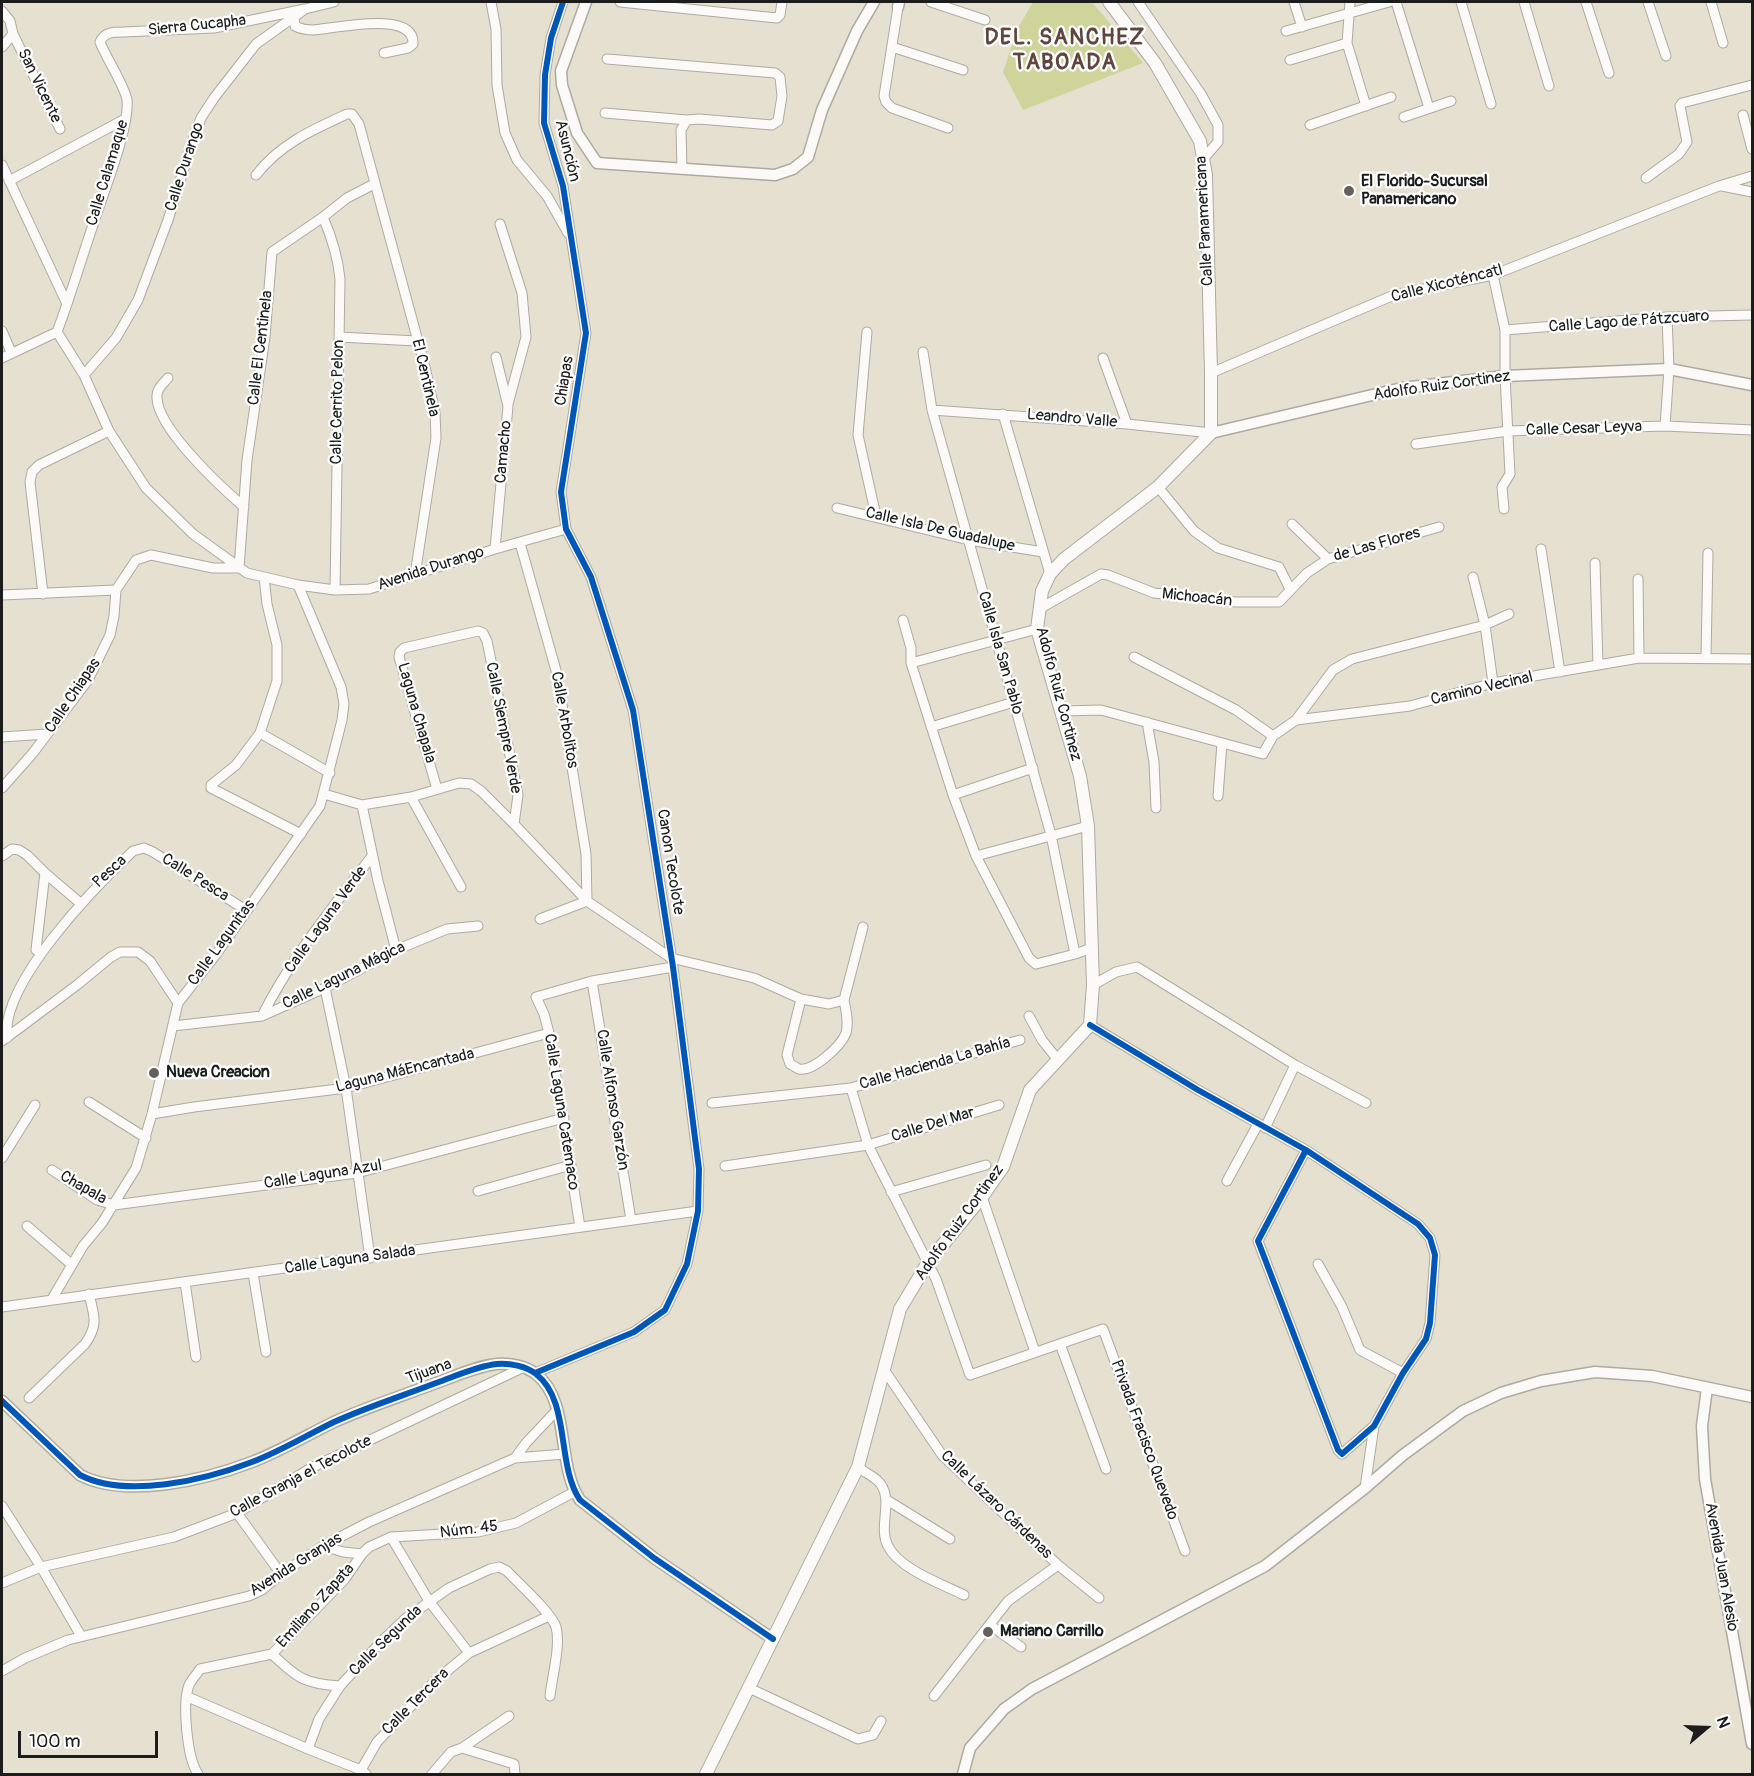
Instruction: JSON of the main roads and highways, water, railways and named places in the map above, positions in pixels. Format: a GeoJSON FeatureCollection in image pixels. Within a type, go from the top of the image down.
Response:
{"type":"FeatureCollection","features":[{"type":"Feature","properties":{"kind":"main road","name":"Calle Panamericana"},"geometry":{"type":"LineString","coordinates":[[1109,2],[1155,63],[1200,141],[1206,175],[1211,373],[1210,433]]}},
{"type":"Feature","properties":{"kind":"main road","name":"Adolfo Ruiz Cortinez"},"geometry":{"type":"LineString","coordinates":[[706,1774],[858,1467],[900,1309],[927,1264],[982,1197],[1003,1167],[1030,1090],[1090,1025],[1093,985],[1088,826],[1080,776],[1037,629],[1042,591],[1050,574],[1064,559],[1158,487],[1210,433]]}},
{"type":"Feature","properties":{"kind":"place","name":"El Florido-Sucursal Panamericano"},"geometry":{"type":"Point","coordinates":[1349,191]}},
{"type":"Feature","properties":{"kind":"place","name":"Nueva Creacion"},"geometry":{"type":"Point","coordinates":[154,1073]}},
{"type":"Feature","properties":{"kind":"place","name":"Mariano Carrillo"},"geometry":{"type":"Point","coordinates":[988,1632]}},
{"type":"Feature","properties":{"kind":"district","name":"DEL. SANCHEZ TABOADA"},"geometry":{"type":"Point","coordinates":[1065,50]}}]}
